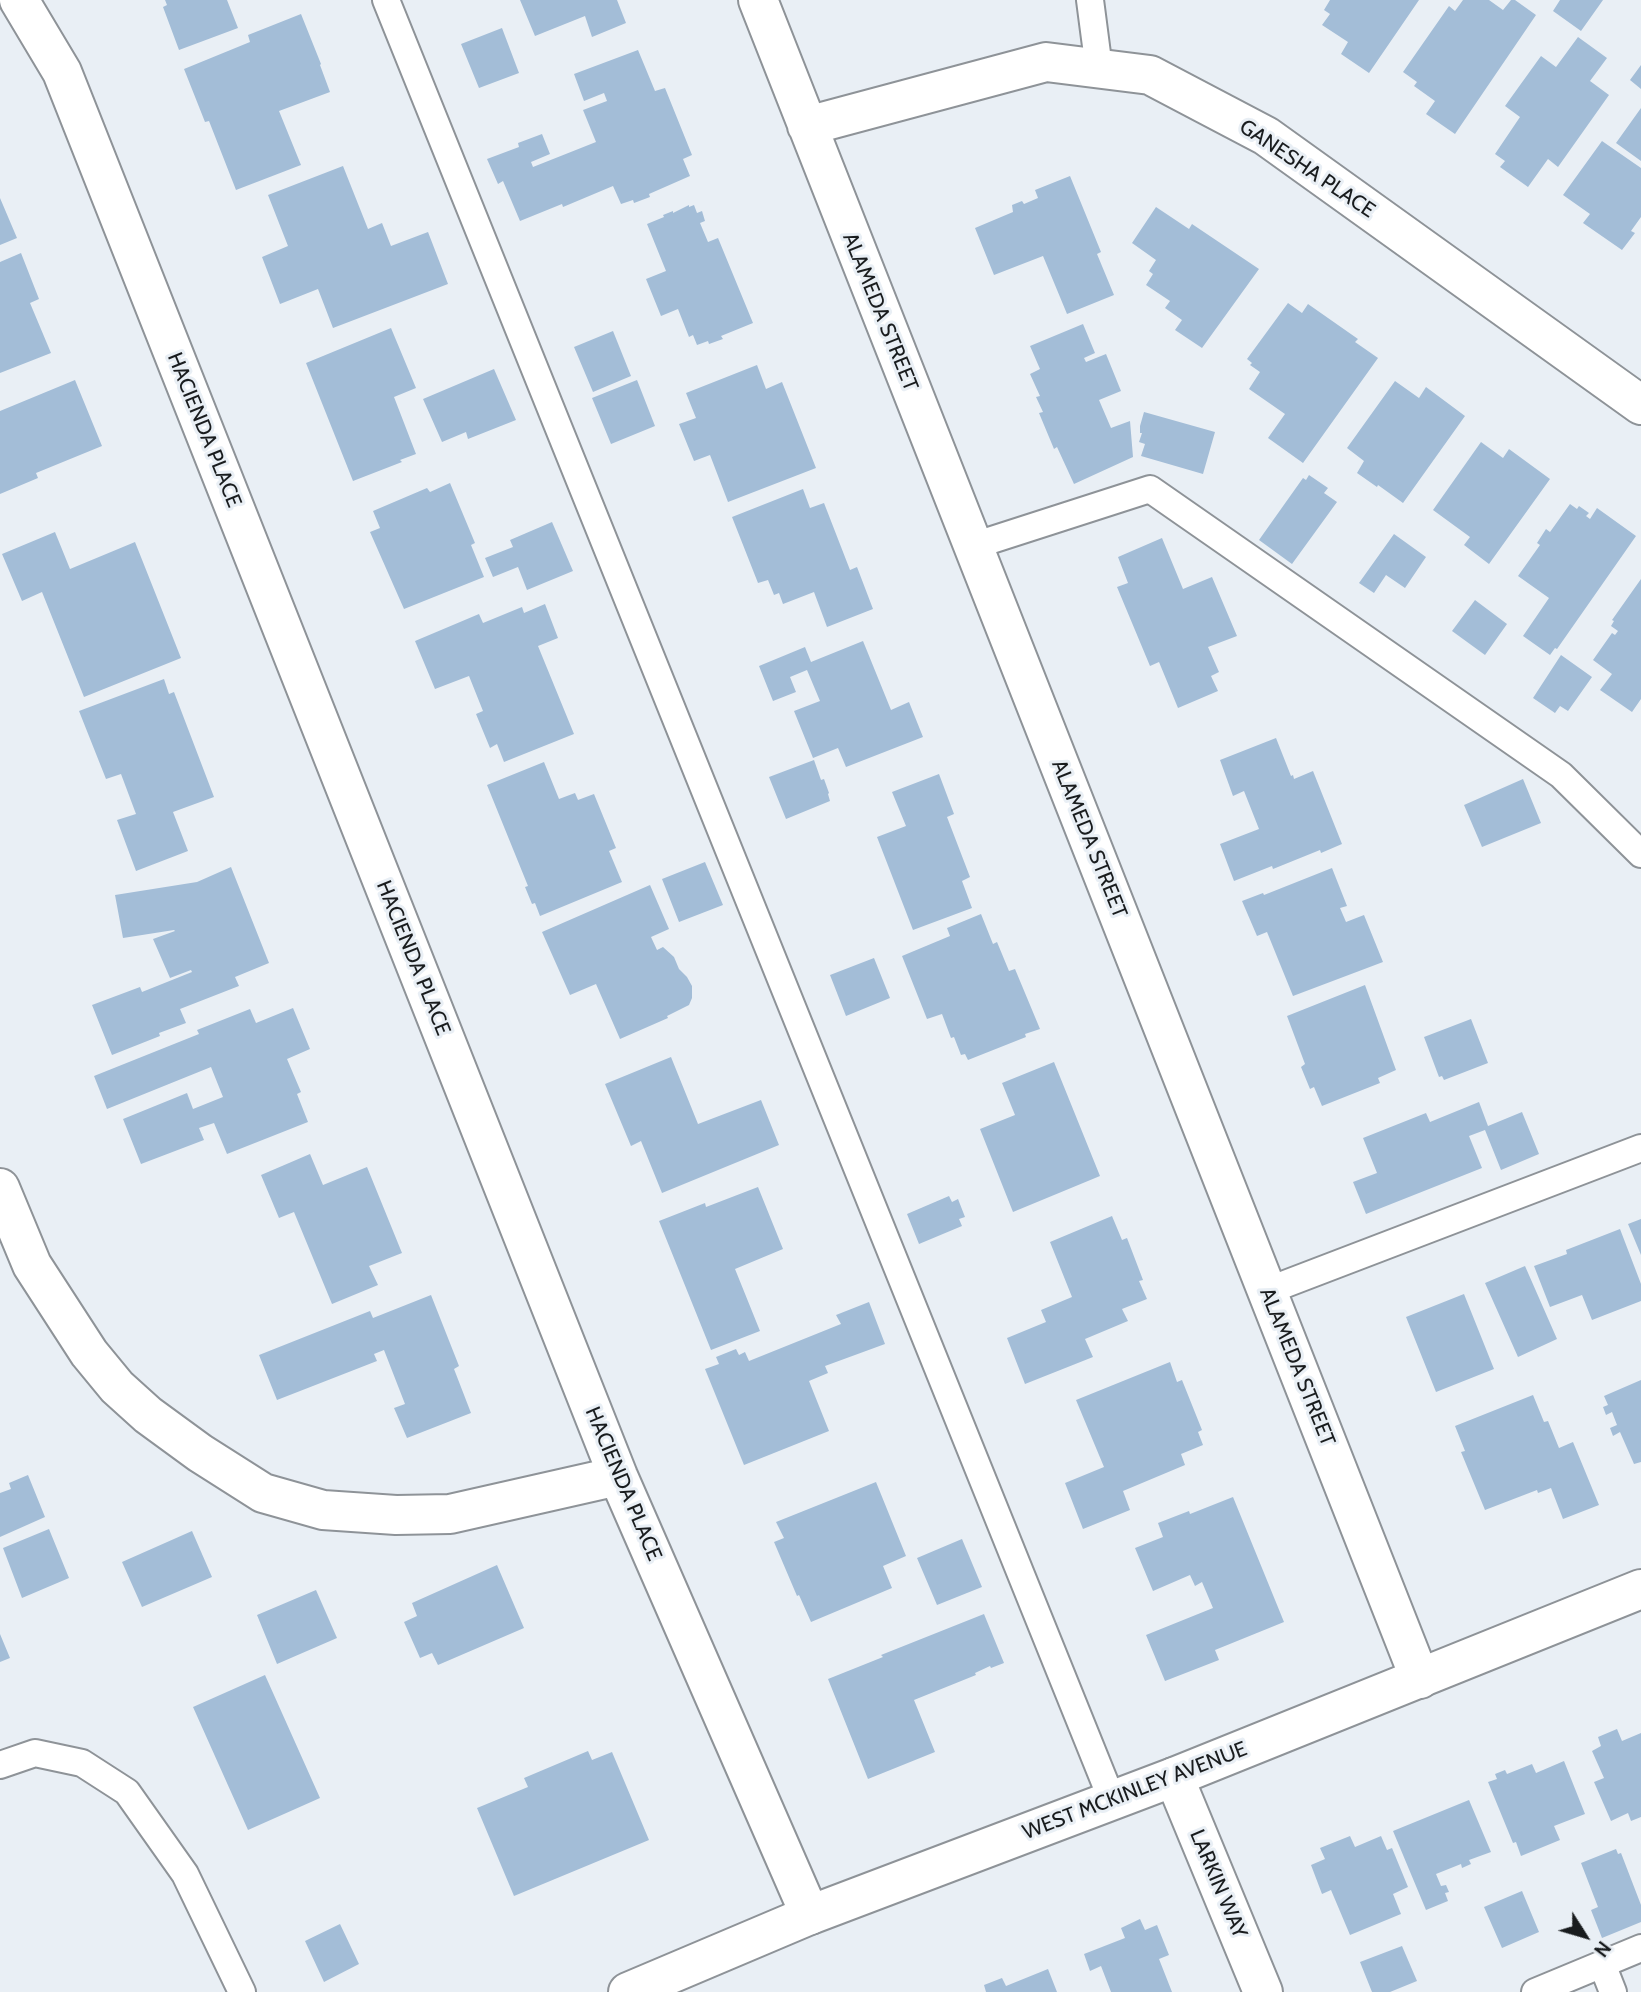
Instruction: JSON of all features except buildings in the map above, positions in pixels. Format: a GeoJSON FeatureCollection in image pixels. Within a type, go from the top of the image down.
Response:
{"type":"FeatureCollection","features":[{"type":"Feature","properties":{"kind":"street","name":"HACIENDA PLACE"},"geometry":{"type":"LineString","coordinates":[[19,0],[62,72],[618,1476],[810,1915]]}},
{"type":"Feature","properties":{"kind":"street","name":"ALAMEDA STREET"},"geometry":{"type":"LineString","coordinates":[[758,0],[1420,1679]]}},
{"type":"Feature","properties":{"kind":"street","name":"GANESHA PLACE"},"geometry":{"type":"LineString","coordinates":[[807,127],[1046,62],[1150,75],[1266,136],[1641,405]]}},
{"type":"Feature","properties":{"kind":"street"},"geometry":{"type":"LineString","coordinates":[[0,1188],[32,1265],[89,1353],[117,1387],[148,1415],[200,1453],[263,1493],[323,1510],[396,1515],[450,1514],[618,1476]]}},
{"type":"Feature","properties":{"kind":"street","name":"WEST MCKINLEY AVENUE"},"geometry":{"type":"LineString","coordinates":[[647,1988],[810,1915],[1174,1777],[1641,1589]]}},
{"type":"Feature","properties":{"kind":"street","name":"LARKIN WAY"},"geometry":{"type":"LineString","coordinates":[[1174,1777],[1264,1992]]}},
{"type":"Feature","properties":{"kind":"lane"},"geometry":{"type":"LineString","coordinates":[[386,0],[1112,1800]]}},
{"type":"Feature","properties":{"kind":"lane"},"geometry":{"type":"LineString","coordinates":[[1090,0],[1098,69]]}},
{"type":"Feature","properties":{"kind":"lane"},"geometry":{"type":"LineString","coordinates":[[973,546],[1150,489],[1561,775],[1641,855]]}},
{"type":"Feature","properties":{"kind":"lane"},"geometry":{"type":"LineString","coordinates":[[1267,1292],[1641,1148]]}},
{"type":"Feature","properties":{"kind":"lane"},"geometry":{"type":"LineString","coordinates":[[0,1765],[35,1753],[82,1763],[127,1792],[185,1874],[242,1992]]}},
{"type":"Feature","properties":{"kind":"lane"},"geometry":{"type":"LineString","coordinates":[[1535,1992],[1641,1948]]}},
{"type":"Feature","properties":{"kind":"lane"},"geometry":{"type":"LineString","coordinates":[[1602,1964],[1614,1992]]}}]}
